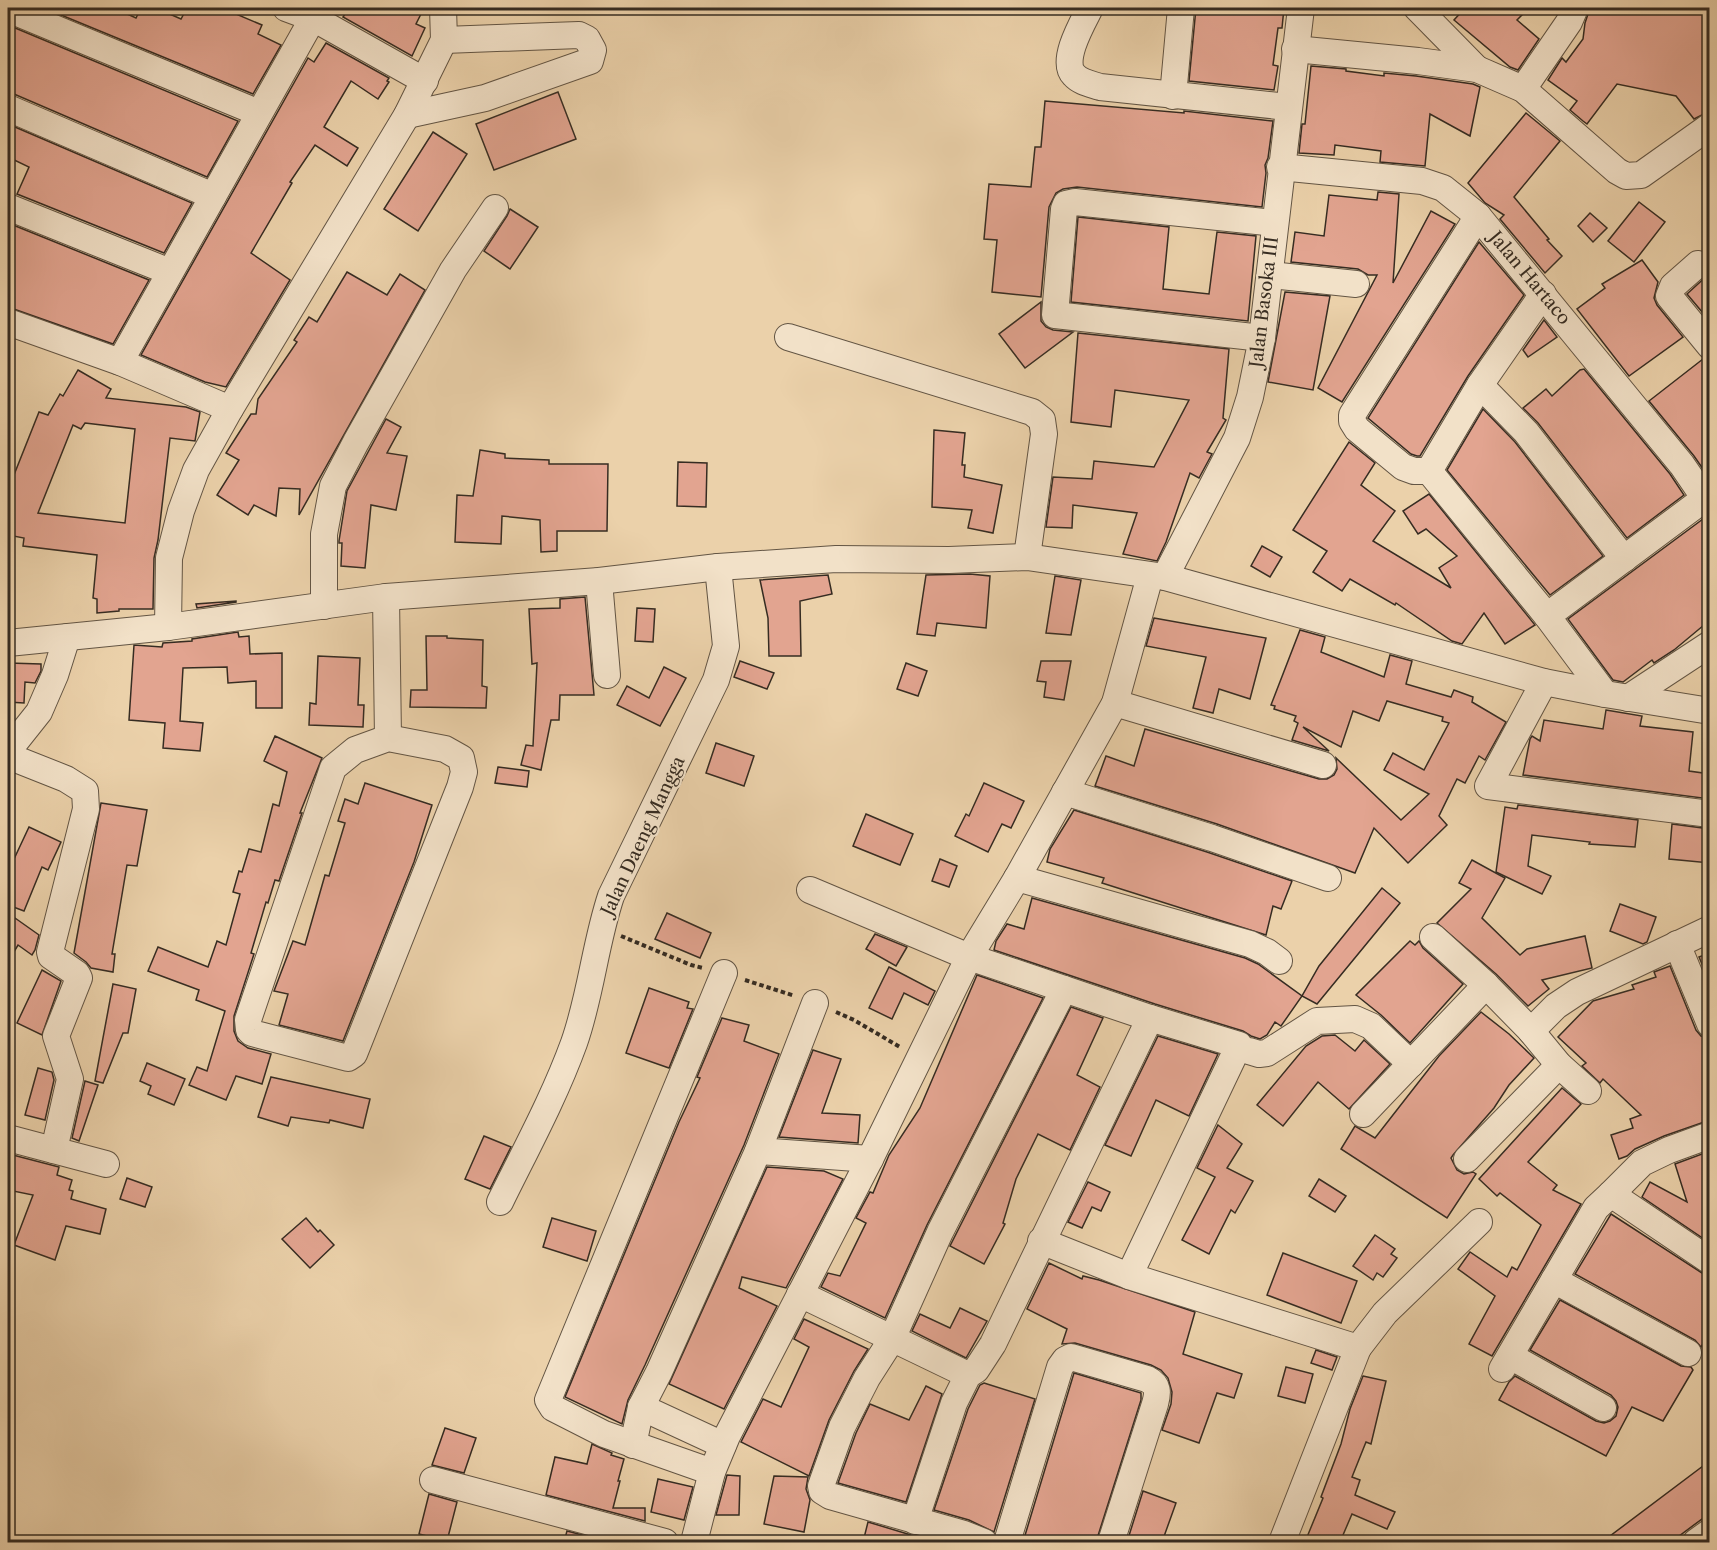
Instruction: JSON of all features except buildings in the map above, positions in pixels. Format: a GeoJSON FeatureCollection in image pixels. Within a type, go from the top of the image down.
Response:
{"type":"FeatureCollection","features":[{"type":"Feature","properties":{"kind":"street"},"geometry":{"type":"LineString","coordinates":[[286,8],[315,13],[425,81]]}},
{"type":"Feature","properties":{"kind":"street"},"geometry":{"type":"LineString","coordinates":[[168,627],[169,558],[181,511],[196,470],[230,409],[407,115],[444,40],[443,8]]}},
{"type":"Feature","properties":{"kind":"street"},"geometry":{"type":"LineString","coordinates":[[1090,8],[1075,39],[1069,60],[1070,71],[1075,76],[1100,87],[1288,107]]}},
{"type":"Feature","properties":{"kind":"street","name":"Jalan Basoka III"},"geometry":{"type":"LineString","coordinates":[[694,1542],[712,1472],[723,1445],[870,1159],[969,957],[1017,878],[1114,703],[1157,577],[1237,438],[1250,398],[1262,338],[1301,8]]}},
{"type":"Feature","properties":{"kind":"street"},"geometry":{"type":"LineString","coordinates":[[1417,8],[1476,69]]}},
{"type":"Feature","properties":{"kind":"street"},"geometry":{"type":"LineString","coordinates":[[1528,93],[1575,8]]}},
{"type":"Feature","properties":{"kind":"street"},"geometry":{"type":"LineString","coordinates":[[8,9],[259,113]]}},
{"type":"Feature","properties":{"kind":"street"},"geometry":{"type":"LineString","coordinates":[[1173,9],[1173,96]]}},
{"type":"Feature","properties":{"kind":"street"},"geometry":{"type":"LineString","coordinates":[[120,362],[315,13]]}},
{"type":"Feature","properties":{"kind":"street"},"geometry":{"type":"LineString","coordinates":[[407,115],[485,98],[517,87],[590,61],[593,50],[587,39],[579,35],[444,40]]}},
{"type":"Feature","properties":{"kind":"street"},"geometry":{"type":"LineString","coordinates":[[1295,49],[1476,69],[1528,93],[1617,171],[1626,176],[1641,175],[1710,126]]}},
{"type":"Feature","properties":{"kind":"street"},"geometry":{"type":"LineString","coordinates":[[8,108],[213,196]]}},
{"type":"Feature","properties":{"kind":"street","name":"Jalan Hartaco"},"geometry":{"type":"LineString","coordinates":[[1281,167],[1434,183],[1443,188],[1478,216],[1682,465],[1707,502]]}},
{"type":"Feature","properties":{"kind":"street"},"geometry":{"type":"LineString","coordinates":[[1262,338],[1055,315],[1064,208],[1066,204],[1075,202],[1274,223]]}},
{"type":"Feature","properties":{"kind":"street"},"geometry":{"type":"LineString","coordinates":[[8,207],[170,272]]}},
{"type":"Feature","properties":{"kind":"street"},"geometry":{"type":"LineString","coordinates":[[324,606],[324,534],[333,486],[453,270],[495,208]]}},
{"type":"Feature","properties":{"kind":"street"},"geometry":{"type":"LineString","coordinates":[[1429,471],[1414,471],[1402,467],[1357,429],[1352,422],[1352,415],[1478,216]]}},
{"type":"Feature","properties":{"kind":"street"},"geometry":{"type":"LineString","coordinates":[[1698,264],[1673,286],[1669,296],[1710,346]]}},
{"type":"Feature","properties":{"kind":"street"},"geometry":{"type":"LineString","coordinates":[[1270,275],[1356,284]]}},
{"type":"Feature","properties":{"kind":"street"},"geometry":{"type":"LineString","coordinates":[[1429,471],[1480,385],[1543,294]]}},
{"type":"Feature","properties":{"kind":"street"},"geometry":{"type":"LineString","coordinates":[[8,322],[120,362],[230,409]]}},
{"type":"Feature","properties":{"kind":"street"},"geometry":{"type":"LineString","coordinates":[[788,337],[1032,412],[1042,420],[1044,434],[1027,557]]}},
{"type":"Feature","properties":{"kind":"street"},"geometry":{"type":"LineString","coordinates":[[1480,385],[1526,432],[1624,559]]}},
{"type":"Feature","properties":{"kind":"street"},"geometry":{"type":"LineString","coordinates":[[1429,471],[1547,616],[1617,696]]}},
{"type":"Feature","properties":{"kind":"street"},"geometry":{"type":"LineString","coordinates":[[1547,616],[1707,502]]}},
{"type":"Feature","properties":{"kind":"street"},"geometry":{"type":"LineString","coordinates":[[8,643],[168,627],[386,597],[599,581],[718,567],[836,559],[949,560],[1027,557],[1157,577],[1544,682],[1710,711]]}},
{"type":"Feature","properties":{"kind":"street","name":"Jalan Daeng Mangga"},"geometry":{"type":"LineString","coordinates":[[500,1202],[552,1099],[574,1041],[591,984],[600,929],[610,896],[716,680],[726,646],[718,567]]}},
{"type":"Feature","properties":{"kind":"street"},"geometry":{"type":"LineString","coordinates":[[599,581],[607,675]]}},
{"type":"Feature","properties":{"kind":"street"},"geometry":{"type":"LineString","coordinates":[[386,597],[388,738]]}},
{"type":"Feature","properties":{"kind":"street"},"geometry":{"type":"LineString","coordinates":[[8,751],[39,712],[55,675],[67,637]]}},
{"type":"Feature","properties":{"kind":"street"},"geometry":{"type":"LineString","coordinates":[[1617,696],[1710,644]]}},
{"type":"Feature","properties":{"kind":"street"},"geometry":{"type":"LineString","coordinates":[[1544,682],[1488,786],[1710,814]]}},
{"type":"Feature","properties":{"kind":"street"},"geometry":{"type":"LineString","coordinates":[[1114,703],[1323,765]]}},
{"type":"Feature","properties":{"kind":"street"},"geometry":{"type":"LineString","coordinates":[[388,738],[445,749],[461,758],[464,772],[354,1054],[348,1058],[252,1033],[249,1030],[248,1020],[333,768],[355,750],[388,738]]}},
{"type":"Feature","properties":{"kind":"street"},"geometry":{"type":"LineString","coordinates":[[8,756],[66,779],[85,791],[86,809],[50,952],[51,956],[77,974],[79,978],[56,1036],[70,1079],[54,1150]]}},
{"type":"Feature","properties":{"kind":"street"},"geometry":{"type":"LineString","coordinates":[[1065,792],[1212,838],[1328,878]]}},
{"type":"Feature","properties":{"kind":"street"},"geometry":{"type":"LineString","coordinates":[[1017,878],[1250,944],[1267,951],[1280,960]]}},
{"type":"Feature","properties":{"kind":"street"},"geometry":{"type":"LineString","coordinates":[[810,890],[969,957],[1150,1018],[1239,1045],[1129,1276]]}},
{"type":"Feature","properties":{"kind":"street"},"geometry":{"type":"LineString","coordinates":[[1531,1031],[1556,1005],[1577,992],[1710,929]]}},
{"type":"Feature","properties":{"kind":"street"},"geometry":{"type":"LineString","coordinates":[[1433,937],[1486,985],[1531,1031],[1559,1065],[1588,1091]]}},
{"type":"Feature","properties":{"kind":"street"},"geometry":{"type":"LineString","coordinates":[[1677,944],[1710,1024]]}},
{"type":"Feature","properties":{"kind":"street"},"geometry":{"type":"LineString","coordinates":[[712,1472],[604,1434],[553,1408],[548,1400],[724,973]]}},
{"type":"Feature","properties":{"kind":"street"},"geometry":{"type":"LineString","coordinates":[[1363,1113],[1486,985]]}},
{"type":"Feature","properties":{"kind":"street"},"geometry":{"type":"LineString","coordinates":[[984,1542],[964,1534],[830,1496],[822,1491],[821,1486],[842,1427],[867,1378],[892,1339],[940,1232],[1064,989]]}},
{"type":"Feature","properties":{"kind":"street"},"geometry":{"type":"LineString","coordinates":[[633,1445],[641,1407],[659,1372],[758,1151],[815,1004]]}},
{"type":"Feature","properties":{"kind":"street"},"geometry":{"type":"LineString","coordinates":[[915,1521],[954,1402],[968,1375],[976,1370],[984,1360],[1150,1018]]}},
{"type":"Feature","properties":{"kind":"street"},"geometry":{"type":"LineString","coordinates":[[1248,1051],[1259,1054],[1267,1053],[1317,1021],[1355,1019],[1371,1026],[1411,1064]]}},
{"type":"Feature","properties":{"kind":"street"},"geometry":{"type":"LineString","coordinates":[[1467,1159],[1559,1065]]}},
{"type":"Feature","properties":{"kind":"street"},"geometry":{"type":"LineString","coordinates":[[1603,1408],[1506,1362],[1596,1208],[1642,1163],[1710,1135]]}},
{"type":"Feature","properties":{"kind":"street"},"geometry":{"type":"LineString","coordinates":[[8,1138],[106,1164]]}},
{"type":"Feature","properties":{"kind":"street"},"geometry":{"type":"LineString","coordinates":[[758,1151],[870,1159]]}},
{"type":"Feature","properties":{"kind":"street"},"geometry":{"type":"LineString","coordinates":[[1611,1194],[1710,1262]]}},
{"type":"Feature","properties":{"kind":"street"},"geometry":{"type":"LineString","coordinates":[[1282,1542],[1358,1348],[1385,1313],[1479,1222]]}},
{"type":"Feature","properties":{"kind":"street"},"geometry":{"type":"LineString","coordinates":[[1041,1241],[1129,1276],[1358,1348]]}},
{"type":"Feature","properties":{"kind":"street"},"geometry":{"type":"LineString","coordinates":[[1554,1280],[1688,1353]]}},
{"type":"Feature","properties":{"kind":"street"},"geometry":{"type":"LineString","coordinates":[[800,1293],[968,1375]]}},
{"type":"Feature","properties":{"kind":"street"},"geometry":{"type":"LineString","coordinates":[[1007,1542],[1060,1367],[1065,1360],[1071,1358],[1147,1379],[1156,1387],[1155,1404],[1111,1542]]}},
{"type":"Feature","properties":{"kind":"street"},"geometry":{"type":"LineString","coordinates":[[641,1407],[723,1445]]}},
{"type":"Feature","properties":{"kind":"street"},"geometry":{"type":"LineString","coordinates":[[433,1480],[665,1542]]}},
{"type":"Feature","properties":{"kind":"street"},"geometry":{"type":"LineString","coordinates":[[1696,1542],[1710,1532]]}},
{"type":"Feature","properties":{"kind":"path"},"geometry":{"type":"LineString","coordinates":[[600,929],[651,947],[691,965],[724,973]]}}]}
